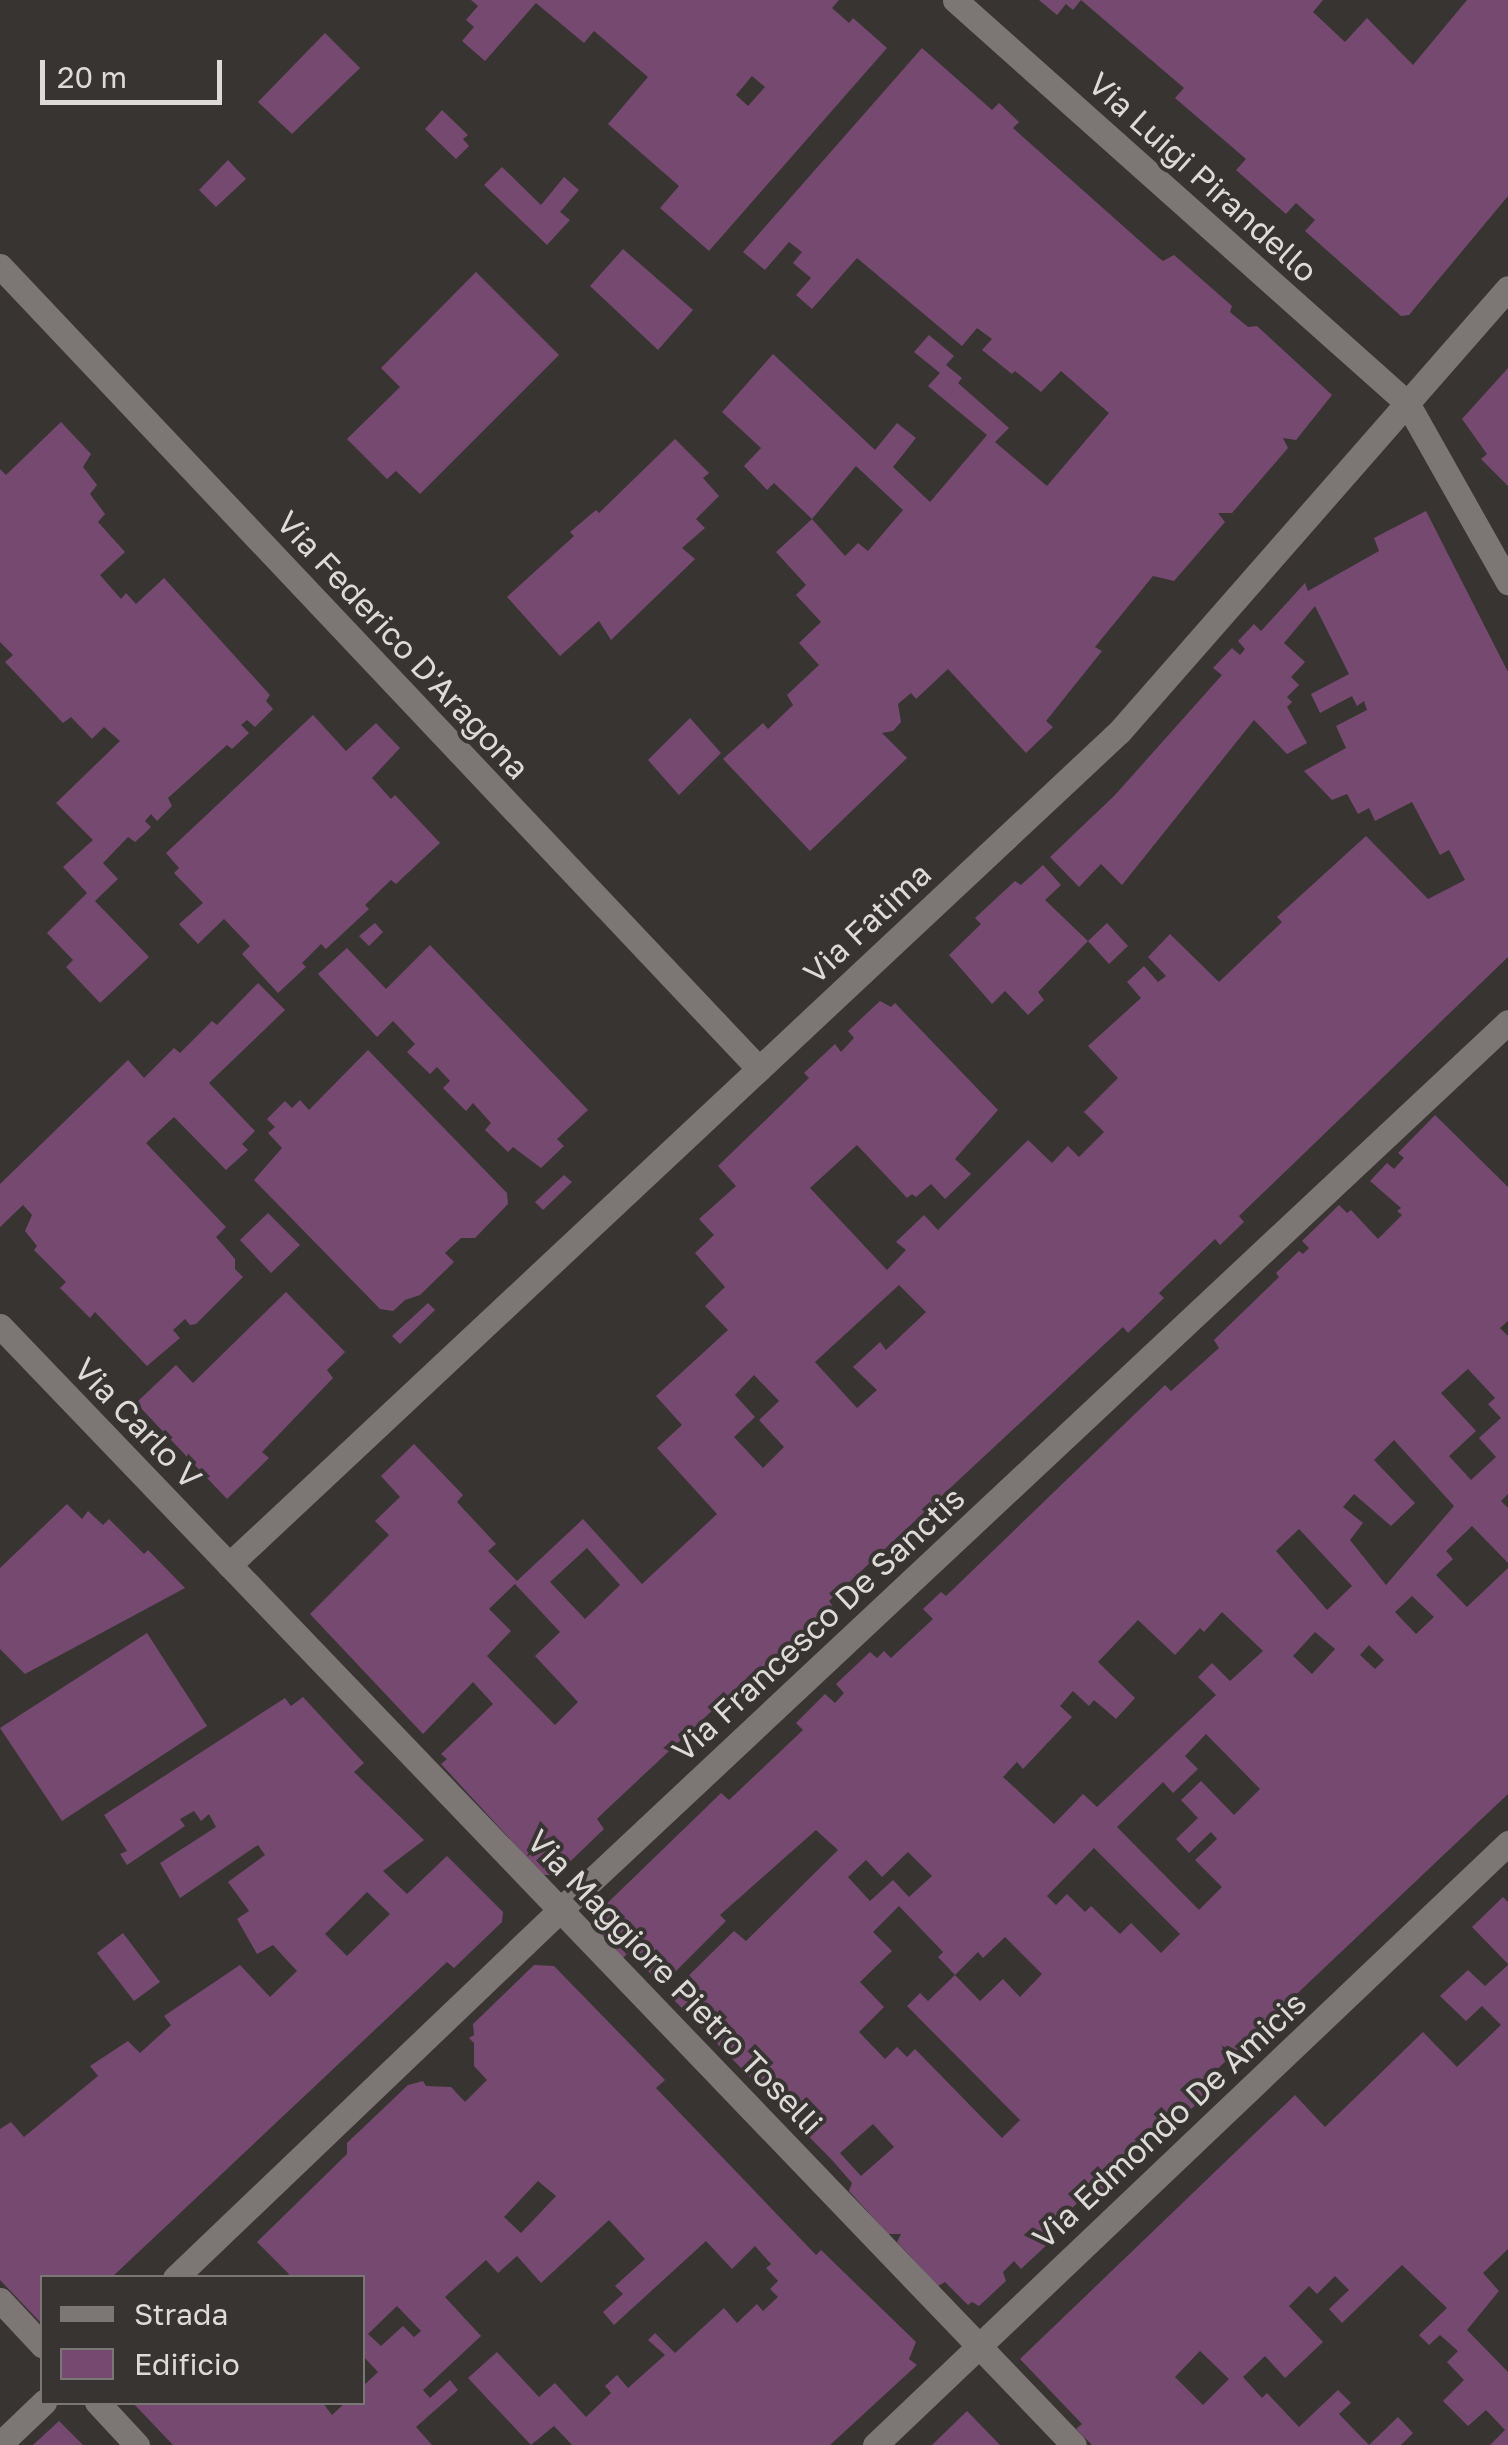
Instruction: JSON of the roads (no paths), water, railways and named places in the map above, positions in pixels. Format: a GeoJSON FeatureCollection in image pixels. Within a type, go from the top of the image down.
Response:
{"type":"FeatureCollection","features":[{"type":"Feature","properties":{"kind":"street","name":"Via Luigi Pirandello"},"geometry":{"type":"LineString","coordinates":[[955,0],[1407,403],[1508,582]]}},
{"type":"Feature","properties":{"kind":"street","name":"Via Federico D'Aragona"},"geometry":{"type":"LineString","coordinates":[[0,266],[758,1069]]}},
{"type":"Feature","properties":{"kind":"street","name":"Via Fatima"},"geometry":{"type":"LineString","coordinates":[[229,1565],[1119,732],[1508,288]]}},
{"type":"Feature","properties":{"kind":"street","name":"Via Francesco De Sanctis"},"geometry":{"type":"LineString","coordinates":[[178,2275],[560,1910],[1508,1022]]}},
{"type":"Feature","properties":{"kind":"street","name":"Via Carlo V"},"geometry":{"type":"LineString","coordinates":[[0,1326],[229,1565]]}},
{"type":"Feature","properties":{"kind":"street","name":"Via Maggiore Pietro Toselli"},"geometry":{"type":"LineString","coordinates":[[229,1565],[1074,2445]]}},
{"type":"Feature","properties":{"kind":"street","name":"Via Edmondo De Amicis"},"geometry":{"type":"LineString","coordinates":[[875,2445],[1508,1843]]}},
{"type":"Feature","properties":{"kind":"street"},"geometry":{"type":"LineString","coordinates":[[0,2300],[40,2343]]}},
{"type":"Feature","properties":{"kind":"street"},"geometry":{"type":"LineString","coordinates":[[0,2444],[41,2405]]}},
{"type":"Feature","properties":{"kind":"street"},"geometry":{"type":"LineString","coordinates":[[100,2405],[138,2445]]}}]}
